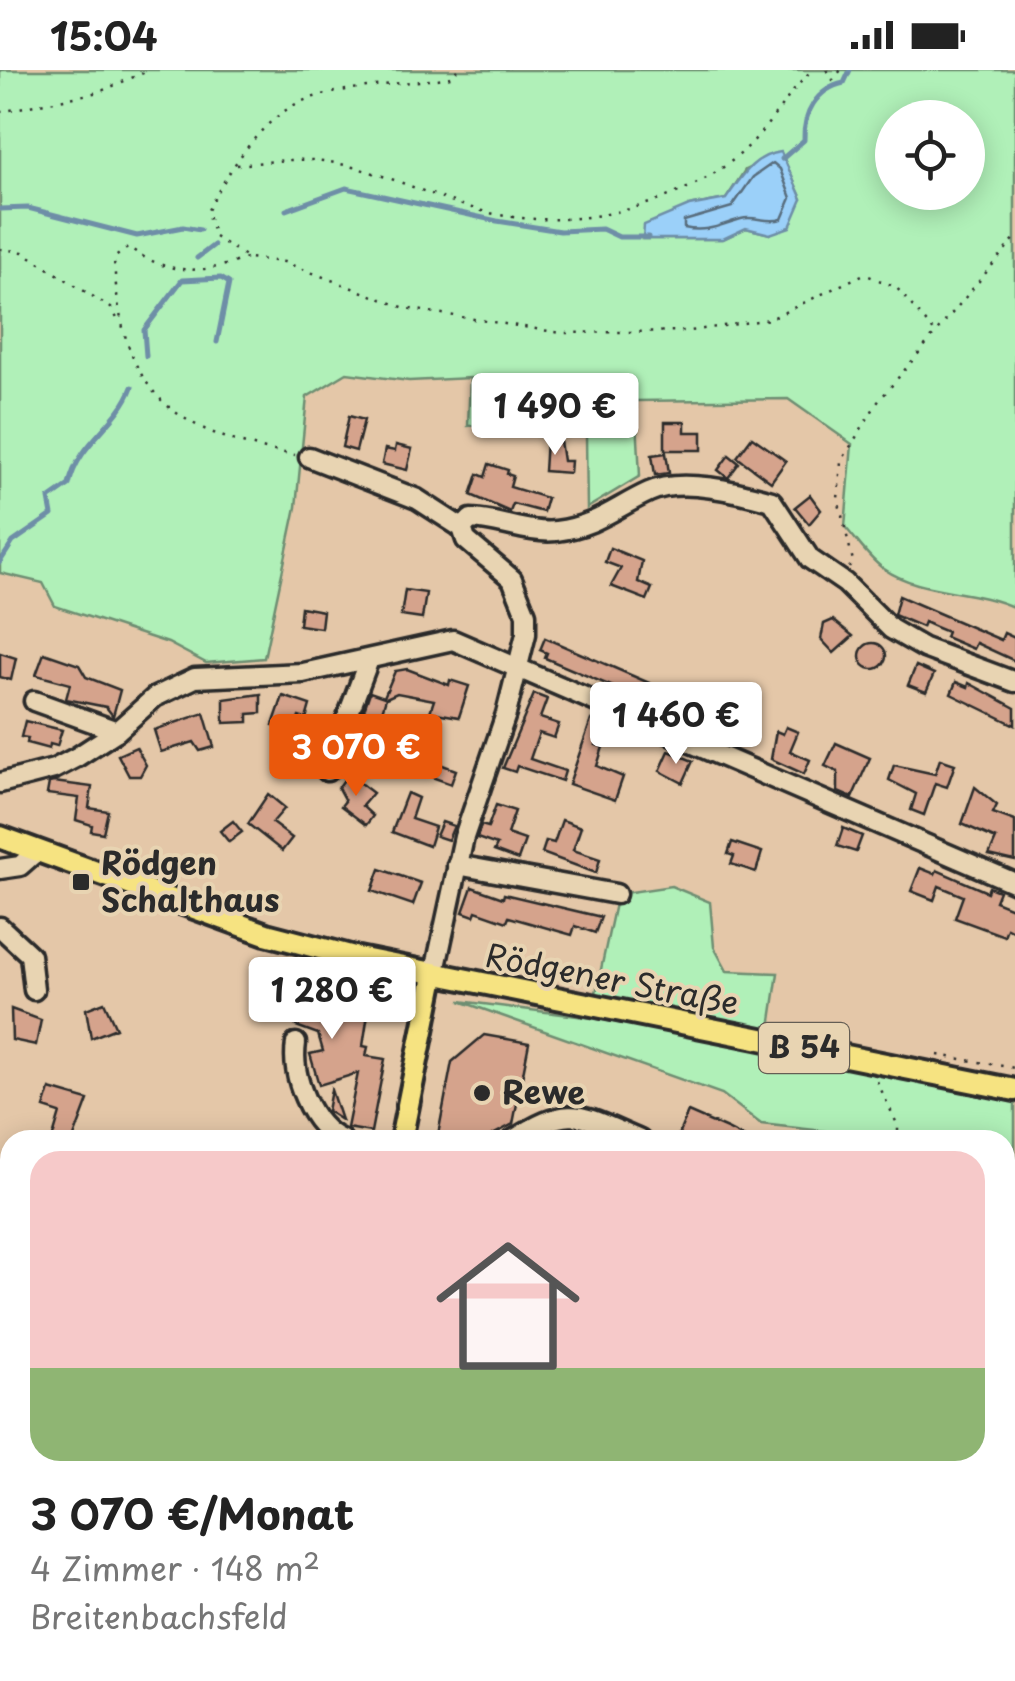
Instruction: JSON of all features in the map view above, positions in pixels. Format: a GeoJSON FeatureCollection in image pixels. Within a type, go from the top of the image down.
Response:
{"type":"FeatureCollection","features":[{"type":"Feature","properties":{"kind":"main road","name":"Rödgener Straße"},"geometry":{"type":"LineString","coordinates":[[0,838],[266,934],[434,976],[1015,1090]]}},
{"type":"Feature","properties":{"kind":"main road","name":"Rödgener Straße"},"geometry":{"type":"LineString","coordinates":[[404,1130],[434,976]]}},
{"type":"Feature","properties":{"kind":"street"},"geometry":{"type":"LineString","coordinates":[[309,457],[417,499],[462,528],[466,540],[512,578],[522,597],[526,634],[457,864],[434,976]]}},
{"type":"Feature","properties":{"kind":"street"},"geometry":{"type":"LineString","coordinates":[[462,528],[471,520],[484,520],[552,532],[601,521],[652,490],[716,487],[772,501],[810,559],[843,582],[908,641],[1015,682]]}},
{"type":"Feature","properties":{"kind":"street"},"geometry":{"type":"LineString","coordinates":[[0,783],[54,768],[117,731],[155,697],[195,678],[303,673],[368,662],[453,640],[1015,883]]}},
{"type":"Feature","properties":{"kind":"street"},"geometry":{"type":"LineString","coordinates":[[327,771],[368,662]]}},
{"type":"Feature","properties":{"kind":"street"},"geometry":{"type":"LineString","coordinates":[[34,701],[117,731]]}},
{"type":"Feature","properties":{"kind":"street"},"geometry":{"type":"LineString","coordinates":[[0,869],[20,866],[36,852]]}},
{"type":"Feature","properties":{"kind":"street"},"geometry":{"type":"LineString","coordinates":[[457,864],[616,894]]}},
{"type":"Feature","properties":{"kind":"street"},"geometry":{"type":"LineString","coordinates":[[0,928],[30,955],[34,990]]}},
{"type":"Feature","properties":{"kind":"street"},"geometry":{"type":"LineString","coordinates":[[296,1043],[294,1057],[311,1112],[325,1130]]}},
{"type":"Feature","properties":{"kind":"street"},"geometry":{"type":"LineString","coordinates":[[528,1130],[544,1120],[568,1114],[612,1130]]}},
{"type":"Feature","properties":{"kind":"path"},"geometry":{"type":"LineString","coordinates":[[0,112],[99,92],[150,70]]}},
{"type":"Feature","properties":{"kind":"path"},"geometry":{"type":"LineString","coordinates":[[248,258],[215,237],[207,212],[235,165],[278,117],[308,98],[451,77],[458,70]]}},
{"type":"Feature","properties":{"kind":"path"},"geometry":{"type":"LineString","coordinates":[[235,165],[332,162],[390,176],[476,210],[559,220],[629,208],[688,190],[736,157],[766,129],[812,70]]}},
{"type":"Feature","properties":{"kind":"path"},"geometry":{"type":"LineString","coordinates":[[828,70],[832,80],[840,70]]}},
{"type":"Feature","properties":{"kind":"path"},"geometry":{"type":"LineString","coordinates":[[843,582],[852,562],[838,499],[840,462],[877,402],[1015,238]]}},
{"type":"Feature","properties":{"kind":"path"},"geometry":{"type":"LineString","coordinates":[[119,322],[114,258],[129,247],[153,266],[193,271],[248,258],[284,262],[405,308],[561,332],[690,332],[770,320],[864,274],[896,286],[937,335]]}},
{"type":"Feature","properties":{"kind":"path"},"geometry":{"type":"LineString","coordinates":[[0,250],[23,252],[111,308],[134,370],[174,412],[237,444],[309,457]]}},
{"type":"Feature","properties":{"kind":"path"},"geometry":{"type":"LineString","coordinates":[[870,1061],[898,1130]]}},
{"type":"Feature","properties":{"kind":"green space"},"geometry":{"type":"Polygon","coordinates":[[[0,70],[1015,70],[1015,608],[915,583],[873,560],[845,527],[852,444],[788,399],[636,401],[640,476],[587,508],[586,436],[501,424],[468,426],[470,378],[409,381],[347,373],[307,397],[296,507],[264,658],[206,663],[168,643],[55,606],[43,583],[0,573],[0,70]],[[781,153],[745,170],[726,199],[689,206],[644,239],[723,239],[746,228],[770,234],[802,199],[781,153]]]}},
{"type":"Feature","properties":{"kind":"green space"},"geometry":{"type":"Polygon","coordinates":[[[671,886],[710,902],[714,947],[727,971],[778,973],[768,1041],[593,1007],[617,894],[671,886]]]}},
{"type":"Feature","properties":{"kind":"green space"},"geometry":{"type":"Polygon","coordinates":[[[460,1001],[593,1018],[1015,1098],[1015,1130],[815,1130],[761,1124],[722,1094],[460,1001]]]}},
{"type":"Feature","properties":{"kind":"water"},"geometry":{"type":"Polygon","coordinates":[[[781,152],[802,199],[790,227],[770,234],[746,228],[723,239],[643,239],[644,225],[689,206],[726,199],[755,163],[781,152]]]}},
{"type":"Feature","properties":{"kind":"building"},"geometry":{"type":"Polygon","coordinates":[[[349,416],[364,420],[356,451],[342,447],[349,416]]]}},
{"type":"Feature","properties":{"kind":"building"},"geometry":{"type":"Polygon","coordinates":[[[665,422],[685,422],[685,432],[702,432],[702,450],[665,450],[665,422]]]}},
{"type":"Feature","properties":{"kind":"building"},"geometry":{"type":"Polygon","coordinates":[[[752,437],[786,461],[771,482],[737,457],[752,437]]]}},
{"type":"Feature","properties":{"kind":"building"},"geometry":{"type":"Polygon","coordinates":[[[546,440],[560,441],[563,461],[571,461],[570,473],[544,471],[546,440]]]}},
{"type":"Feature","properties":{"kind":"building"},"geometry":{"type":"Polygon","coordinates":[[[396,445],[412,449],[407,470],[382,464],[385,449],[395,451],[396,445]]]}},
{"type":"Feature","properties":{"kind":"building"},"geometry":{"type":"Polygon","coordinates":[[[666,453],[669,473],[655,475],[652,455],[666,453]]]}},
{"type":"Feature","properties":{"kind":"building"},"geometry":{"type":"Polygon","coordinates":[[[729,455],[739,463],[728,478],[718,470],[729,455]]]}},
{"type":"Feature","properties":{"kind":"building"},"geometry":{"type":"Polygon","coordinates":[[[489,464],[508,470],[507,474],[513,476],[510,487],[547,498],[543,512],[513,504],[510,512],[471,495],[478,474],[485,477],[489,464]]]}},
{"type":"Feature","properties":{"kind":"building"},"geometry":{"type":"Polygon","coordinates":[[[810,495],[821,510],[809,524],[795,507],[810,495]]]}},
{"type":"Feature","properties":{"kind":"building"},"geometry":{"type":"Polygon","coordinates":[[[610,548],[642,561],[638,582],[652,588],[647,600],[611,586],[621,568],[605,562],[610,548]]]}},
{"type":"Feature","properties":{"kind":"building"},"geometry":{"type":"Polygon","coordinates":[[[405,590],[426,593],[422,619],[401,616],[405,590]]]}},
{"type":"Feature","properties":{"kind":"building"},"geometry":{"type":"Polygon","coordinates":[[[899,596],[1001,640],[1004,633],[1015,638],[1015,661],[976,643],[973,649],[945,637],[947,632],[924,622],[922,627],[894,615],[899,596]]]}},
{"type":"Feature","properties":{"kind":"building"},"geometry":{"type":"Polygon","coordinates":[[[301,607],[323,611],[321,628],[299,625],[301,607]]]}},
{"type":"Feature","properties":{"kind":"building"},"geometry":{"type":"Polygon","coordinates":[[[833,620],[853,636],[834,653],[821,639],[824,624],[833,620]]]}},
{"type":"Feature","properties":{"kind":"building"},"geometry":{"type":"Polygon","coordinates":[[[545,638],[670,692],[666,701],[692,712],[699,699],[729,712],[718,736],[678,724],[653,710],[656,705],[545,658],[547,653],[540,650],[545,638]]]}},
{"type":"Feature","properties":{"kind":"building"},"geometry":{"type":"Polygon","coordinates":[[[873,643],[882,647],[886,656],[882,665],[873,669],[864,665],[860,656],[864,647],[873,643]]]}},
{"type":"Feature","properties":{"kind":"building"},"geometry":{"type":"Polygon","coordinates":[[[0,653],[16,658],[11,680],[0,677],[0,653]]]}},
{"type":"Feature","properties":{"kind":"building"},"geometry":{"type":"Polygon","coordinates":[[[44,653],[79,665],[86,677],[120,690],[113,716],[106,707],[66,699],[70,684],[36,675],[44,653]]]}},
{"type":"Feature","properties":{"kind":"building"},"geometry":{"type":"Polygon","coordinates":[[[916,666],[934,674],[926,692],[908,685],[916,666]]]}},
{"type":"Feature","properties":{"kind":"building"},"geometry":{"type":"Polygon","coordinates":[[[407,669],[449,685],[450,680],[469,686],[459,717],[430,712],[434,700],[397,693],[386,698],[371,748],[353,742],[370,692],[384,697],[395,671],[407,669]]]}},
{"type":"Feature","properties":{"kind":"building"},"geometry":{"type":"Polygon","coordinates":[[[956,682],[968,687],[969,683],[1015,708],[1015,725],[951,694],[956,682]]]}},
{"type":"Feature","properties":{"kind":"building"},"geometry":{"type":"Polygon","coordinates":[[[261,694],[261,713],[248,714],[248,722],[224,723],[224,699],[261,694]]]}},
{"type":"Feature","properties":{"kind":"building"},"geometry":{"type":"Polygon","coordinates":[[[534,694],[547,699],[540,718],[559,724],[554,738],[539,733],[530,759],[565,771],[562,781],[517,766],[515,772],[503,768],[534,694]]]}},
{"type":"Feature","properties":{"kind":"building"},"geometry":{"type":"Polygon","coordinates":[[[283,696],[310,705],[306,719],[299,717],[294,732],[273,725],[283,696]]]}},
{"type":"Feature","properties":{"kind":"building"},"geometry":{"type":"Polygon","coordinates":[[[204,713],[214,747],[200,751],[194,742],[161,752],[154,730],[204,713]]]}},
{"type":"Feature","properties":{"kind":"building"},"geometry":{"type":"Polygon","coordinates":[[[591,720],[604,724],[596,745],[603,747],[597,766],[623,777],[615,800],[569,784],[591,720]]]}},
{"type":"Feature","properties":{"kind":"building"},"geometry":{"type":"Polygon","coordinates":[[[25,721],[62,730],[57,746],[50,744],[49,749],[27,743],[28,738],[21,737],[25,721]]]}},
{"type":"Feature","properties":{"kind":"building"},"geometry":{"type":"Polygon","coordinates":[[[786,727],[798,732],[790,751],[810,760],[804,774],[771,759],[776,731],[783,734],[786,727]]]}},
{"type":"Feature","properties":{"kind":"building"},"geometry":{"type":"Polygon","coordinates":[[[427,736],[439,740],[432,761],[456,770],[451,784],[415,771],[427,736]]]}},
{"type":"Feature","properties":{"kind":"building"},"geometry":{"type":"Polygon","coordinates":[[[836,743],[870,758],[852,798],[838,792],[838,772],[825,766],[836,743]]]}},
{"type":"Feature","properties":{"kind":"building"},"geometry":{"type":"Polygon","coordinates":[[[136,747],[146,765],[140,776],[129,776],[118,755],[136,747]]]}},
{"type":"Feature","properties":{"kind":"building"},"geometry":{"type":"Polygon","coordinates":[[[669,751],[693,761],[683,783],[660,771],[669,751]]]}},
{"type":"Feature","properties":{"kind":"building"},"geometry":{"type":"Polygon","coordinates":[[[940,759],[955,764],[947,787],[935,783],[924,815],[911,810],[916,794],[889,780],[894,765],[935,774],[940,759]]]}},
{"type":"Feature","properties":{"kind":"building"},"geometry":{"type":"Polygon","coordinates":[[[348,774],[373,793],[362,806],[373,816],[366,825],[341,806],[345,801],[338,788],[348,774]]]}},
{"type":"Feature","properties":{"kind":"building"},"geometry":{"type":"Polygon","coordinates":[[[49,783],[92,787],[89,808],[108,811],[103,833],[91,831],[92,825],[76,820],[79,798],[47,794],[49,783]]]}},
{"type":"Feature","properties":{"kind":"building"},"geometry":{"type":"Polygon","coordinates":[[[975,787],[997,805],[993,813],[1015,821],[1015,861],[989,855],[996,839],[962,824],[975,787]]]}},
{"type":"Feature","properties":{"kind":"building"},"geometry":{"type":"Polygon","coordinates":[[[407,793],[418,798],[411,819],[435,827],[429,846],[392,832],[407,793]]]}},
{"type":"Feature","properties":{"kind":"building"},"geometry":{"type":"Polygon","coordinates":[[[268,794],[285,808],[272,823],[292,838],[282,851],[248,824],[268,794]]]}},
{"type":"Feature","properties":{"kind":"building"},"geometry":{"type":"Polygon","coordinates":[[[496,805],[515,811],[507,834],[525,840],[518,860],[494,851],[497,845],[477,838],[481,825],[488,827],[496,805]]]}},
{"type":"Feature","properties":{"kind":"building"},"geometry":{"type":"Polygon","coordinates":[[[562,820],[581,827],[573,850],[600,859],[596,873],[542,853],[546,841],[554,843],[562,820]]]}},
{"type":"Feature","properties":{"kind":"building"},"geometry":{"type":"Polygon","coordinates":[[[233,821],[242,832],[229,842],[220,831],[233,821]]]}},
{"type":"Feature","properties":{"kind":"building"},"geometry":{"type":"Polygon","coordinates":[[[442,822],[454,826],[448,840],[436,836],[442,822]]]}},
{"type":"Feature","properties":{"kind":"building"},"geometry":{"type":"Polygon","coordinates":[[[843,828],[862,836],[856,852],[837,846],[843,828]]]}},
{"type":"Feature","properties":{"kind":"building"},"geometry":{"type":"Polygon","coordinates":[[[732,842],[762,852],[756,872],[731,864],[734,856],[728,854],[732,842]]]}},
{"type":"Feature","properties":{"kind":"building"},"geometry":{"type":"Polygon","coordinates":[[[920,868],[935,874],[937,870],[987,892],[989,887],[999,891],[995,901],[1015,909],[1015,932],[1007,928],[1004,936],[955,918],[963,896],[939,886],[934,900],[911,891],[920,868]]]}},
{"type":"Feature","properties":{"kind":"building"},"geometry":{"type":"Polygon","coordinates":[[[380,869],[421,883],[413,905],[372,891],[380,869]]]}},
{"type":"Feature","properties":{"kind":"building"},"geometry":{"type":"Polygon","coordinates":[[[472,887],[503,898],[504,894],[601,917],[595,933],[575,926],[572,935],[509,917],[507,922],[476,911],[474,916],[463,912],[472,887]]]}},
{"type":"Feature","properties":{"kind":"building"},"geometry":{"type":"Polygon","coordinates":[[[267,974],[332,991],[330,1007],[368,1014],[363,1046],[368,1047],[366,1056],[385,1059],[371,1130],[347,1128],[358,1073],[319,1085],[310,1054],[323,1051],[318,1034],[296,1026],[298,1020],[282,1017],[282,1012],[268,1010],[270,999],[263,998],[267,974]]]}},
{"type":"Feature","properties":{"kind":"building"},"geometry":{"type":"Polygon","coordinates":[[[104,1002],[116,1028],[91,1038],[86,1009],[104,1002]]]}},
{"type":"Feature","properties":{"kind":"building"},"geometry":{"type":"Polygon","coordinates":[[[11,1009],[41,1020],[36,1045],[12,1040],[11,1009]]]}},
{"type":"Feature","properties":{"kind":"building","name":"Rewe"},"geometry":{"type":"Polygon","coordinates":[[[484,1035],[529,1043],[513,1124],[502,1130],[439,1130],[452,1062],[484,1035]]]}},
{"type":"Feature","properties":{"kind":"building"},"geometry":{"type":"Polygon","coordinates":[[[50,1089],[88,1100],[77,1130],[55,1130],[60,1113],[44,1108],[50,1089]]]}},
{"type":"Feature","properties":{"kind":"building"},"geometry":{"type":"Polygon","coordinates":[[[331,1090],[341,1120],[327,1111],[331,1090]]]}},
{"type":"Feature","properties":{"kind":"building"},"geometry":{"type":"Polygon","coordinates":[[[688,1112],[729,1130],[680,1130],[688,1112]]]}},
{"type":"Feature","properties":{"kind":"waterway"},"geometry":{"type":"LineString","coordinates":[[782,159],[804,140],[813,104],[826,91],[844,83],[850,70]]}},
{"type":"Feature","properties":{"kind":"waterway"},"geometry":{"type":"LineString","coordinates":[[286,210],[346,188],[497,221],[560,231],[602,229],[619,237],[648,237]]}},
{"type":"Feature","properties":{"kind":"waterway"},"geometry":{"type":"LineString","coordinates":[[0,209],[28,208],[137,236],[183,227],[200,230]]}},
{"type":"Feature","properties":{"kind":"waterway"},"geometry":{"type":"LineString","coordinates":[[197,258],[214,245]]}},
{"type":"Feature","properties":{"kind":"waterway"},"geometry":{"type":"LineString","coordinates":[[146,356],[144,330],[182,280],[221,278],[229,283],[217,342]]}},
{"type":"Feature","properties":{"kind":"waterway"},"geometry":{"type":"LineString","coordinates":[[0,562],[13,542],[52,515],[49,499],[69,485],[81,457],[118,412],[132,387]]}},
{"type":"Feature","properties":{"kind":"place","name":"Rödgen Schalthaus"},"geometry":{"type":"Point","coordinates":[81,882]}},
{"type":"Feature","properties":{"kind":"place","name":"Rewe"},"geometry":{"type":"Point","coordinates":[482,1093]}}]}
